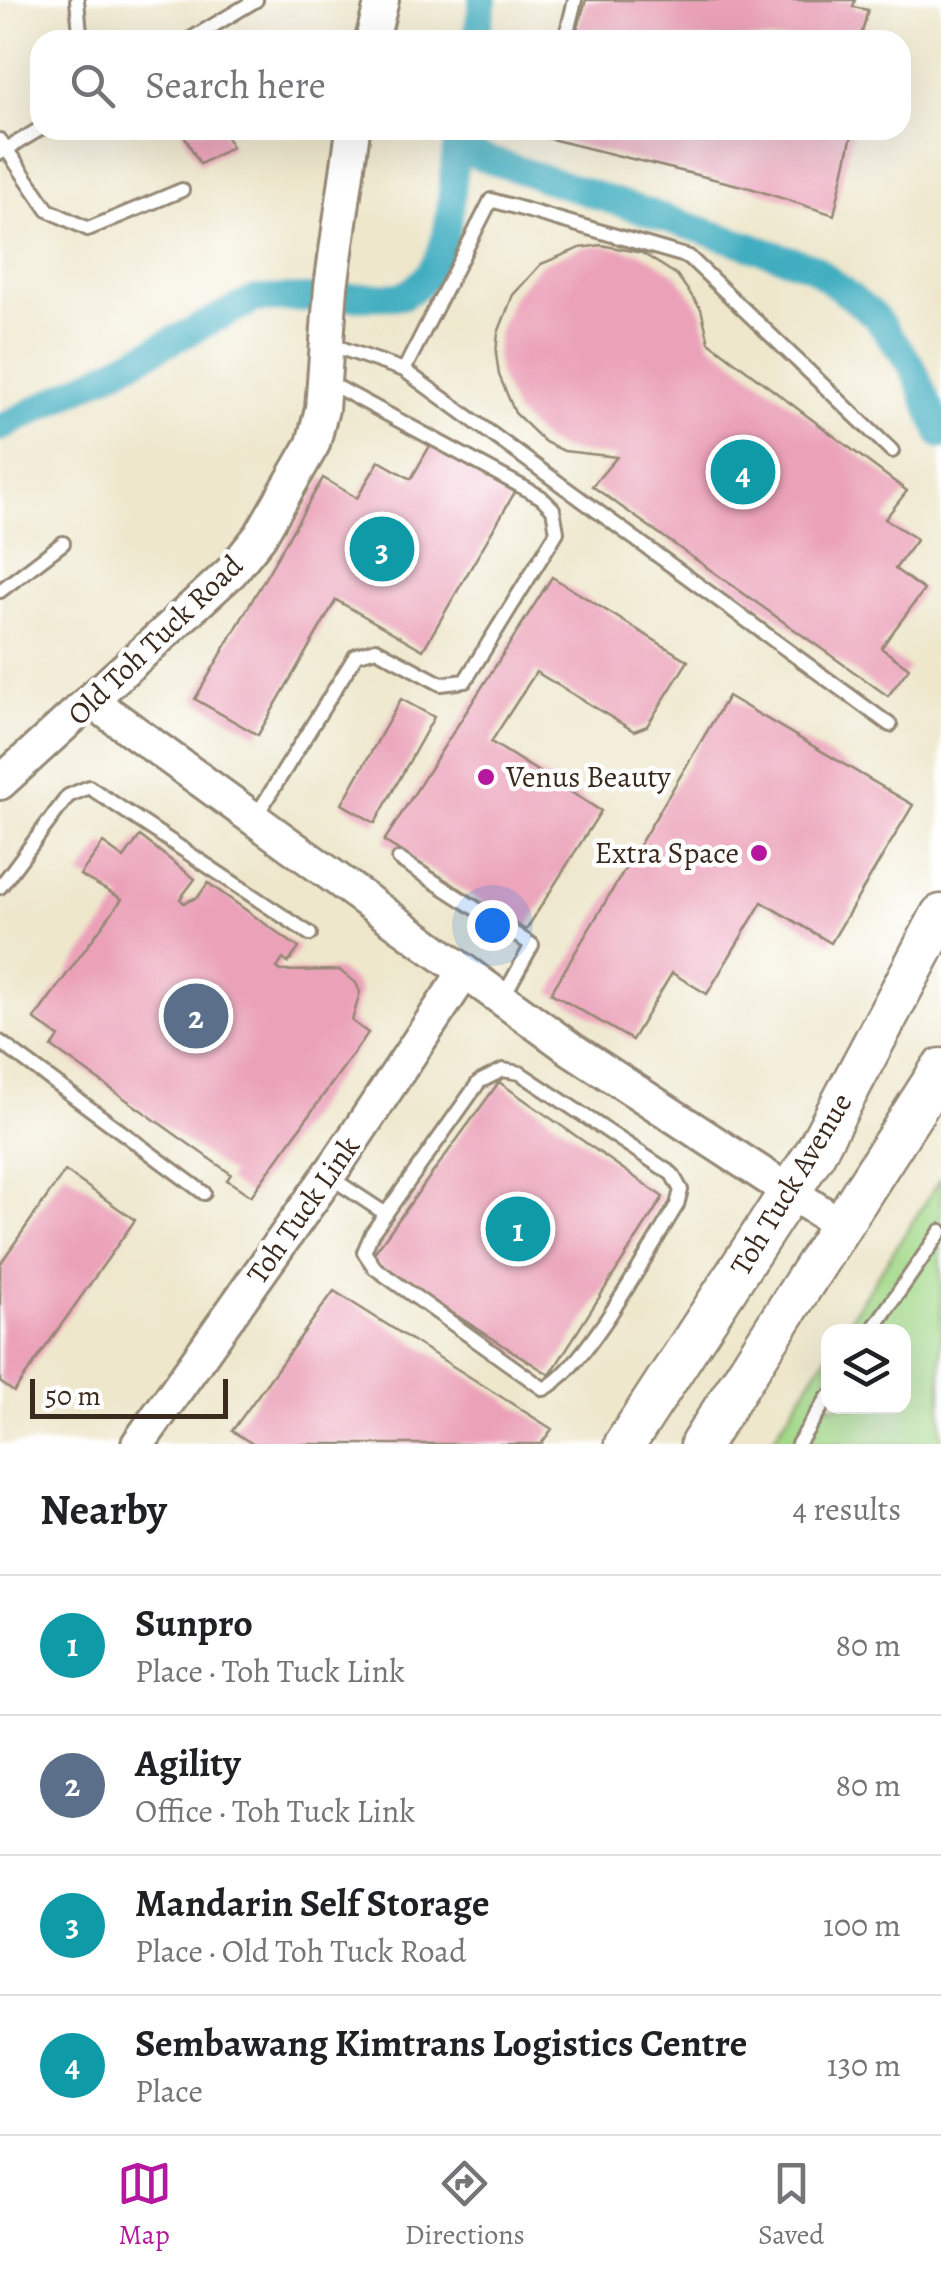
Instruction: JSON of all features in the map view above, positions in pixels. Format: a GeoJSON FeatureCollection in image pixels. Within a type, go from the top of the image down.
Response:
{"type":"FeatureCollection","features":[{"type":"Feature","properties":{"kind":"main road","name":"Toh Tuck Avenue"},"geometry":{"type":"LineString","coordinates":[[625,1444],[815,1153],[941,915]]}},
{"type":"Feature","properties":{"kind":"main road","name":"Toh Tuck Avenue"},"geometry":{"type":"LineString","coordinates":[[700,1444],[941,1070]]}},
{"type":"Feature","properties":{"kind":"street"},"geometry":{"type":"LineString","coordinates":[[374,30],[382,0]]}},
{"type":"Feature","properties":{"kind":"street","name":"Old Toh Tuck Road"},"geometry":{"type":"LineString","coordinates":[[0,783],[93,702],[230,572],[260,536],[313,444],[352,140]]}},
{"type":"Feature","properties":{"kind":"street"},"geometry":{"type":"LineString","coordinates":[[93,702],[502,1000],[842,1226]]}},
{"type":"Feature","properties":{"kind":"street","name":"Toh Tuck Link"},"geometry":{"type":"LineString","coordinates":[[138,1444],[328,1175],[464,973]]}},
{"type":"Feature","properties":{"kind":"lane"},"geometry":{"type":"LineString","coordinates":[[77,0],[80,30]]}},
{"type":"Feature","properties":{"kind":"lane"},"geometry":{"type":"LineString","coordinates":[[206,30],[256,0]]}},
{"type":"Feature","properties":{"kind":"lane"},"geometry":{"type":"LineString","coordinates":[[567,30],[575,0]]}},
{"type":"Feature","properties":{"kind":"lane"},"geometry":{"type":"LineString","coordinates":[[30,134],[3,146],[48,210],[88,229],[182,190]]}},
{"type":"Feature","properties":{"kind":"lane"},"geometry":{"type":"LineString","coordinates":[[404,370],[490,200],[689,258],[892,451]]}},
{"type":"Feature","properties":{"kind":"lane"},"geometry":{"type":"LineString","coordinates":[[328,332],[404,370],[890,725]]}},
{"type":"Feature","properties":{"kind":"lane"},"geometry":{"type":"LineString","coordinates":[[253,819],[356,655],[376,649],[442,684],[465,681],[557,532],[553,508],[542,497],[324,380]]}},
{"type":"Feature","properties":{"kind":"lane"},"geometry":{"type":"LineString","coordinates":[[0,592],[64,544]]}},
{"type":"Feature","properties":{"kind":"lane"},"geometry":{"type":"LineString","coordinates":[[0,888],[72,791],[89,788],[310,934]]}},
{"type":"Feature","properties":{"kind":"lane"},"geometry":{"type":"LineString","coordinates":[[400,859],[532,945],[502,1000]]}},
{"type":"Feature","properties":{"kind":"lane"},"geometry":{"type":"LineString","coordinates":[[0,1042],[204,1193]]}},
{"type":"Feature","properties":{"kind":"lane"},"geometry":{"type":"LineString","coordinates":[[503,1070],[520,1073],[672,1174],[680,1190],[677,1205],[594,1334],[560,1380],[544,1389],[367,1260],[366,1244],[386,1214],[479,1082],[503,1070]]}},
{"type":"Feature","properties":{"kind":"lane"},"geometry":{"type":"LineString","coordinates":[[328,1175],[386,1214]]}},
{"type":"Feature","properties":{"kind":"lane"},"geometry":{"type":"LineString","coordinates":[[877,1324],[941,1231]]}},
{"type":"Feature","properties":{"kind":"lane"},"geometry":{"type":"LineString","coordinates":[[798,1444],[821,1408]]}},
{"type":"Feature","properties":{"kind":"green space"},"geometry":{"type":"Polygon","coordinates":[[[941,1178],[941,1444],[770,1444],[821,1364],[821,1414],[911,1414],[911,1324],[847,1324],[941,1178]]]}},
{"type":"Feature","properties":{"kind":"building"},"geometry":{"type":"Polygon","coordinates":[[[586,0],[855,0],[853,7],[868,10],[863,30],[577,30],[586,0]]]}},
{"type":"Feature","properties":{"kind":"building"},"geometry":{"type":"Polygon","coordinates":[[[187,140],[228,140],[232,147],[200,164],[187,140]]]}},
{"type":"Feature","properties":{"kind":"building"},"geometry":{"type":"Polygon","coordinates":[[[555,140],[851,140],[834,215],[750,188],[555,140]]]}},
{"type":"Feature","properties":{"kind":"building"},"geometry":{"type":"Polygon","coordinates":[[[601,245],[642,253],[677,275],[701,309],[709,342],[907,491],[885,519],[917,539],[895,569],[924,590],[881,648],[909,668],[888,696],[592,486],[617,457],[564,451],[545,442],[515,413],[499,375],[496,354],[498,333],[513,295],[541,264],[580,248],[601,245]]]}},
{"type":"Feature","properties":{"kind":"building"},"geometry":{"type":"Polygon","coordinates":[[[431,444],[515,492],[423,650],[336,600],[258,735],[195,699],[323,478],[357,498],[379,461],[411,479],[431,444]]]}},
{"type":"Feature","properties":{"kind":"building","name":"Venus Beauty"},"geometry":{"type":"Polygon","coordinates":[[[552,577],[688,661],[647,726],[634,731],[536,672],[491,742],[601,811],[526,930],[384,841],[552,577]]]}},
{"type":"Feature","properties":{"kind":"building","name":"Extra Space"},"geometry":{"type":"Polygon","coordinates":[[[728,696],[913,805],[831,943],[762,902],[707,994],[672,973],[632,1040],[551,993],[728,696]]]}},
{"type":"Feature","properties":{"kind":"building"},"geometry":{"type":"Polygon","coordinates":[[[401,699],[434,717],[375,823],[342,804],[401,699]]]}},
{"type":"Feature","properties":{"kind":"building"},"geometry":{"type":"Polygon","coordinates":[[[140,836],[195,879],[180,899],[184,903],[198,897],[208,883],[299,948],[288,963],[283,959],[277,968],[281,971],[339,970],[356,983],[360,992],[352,1021],[368,1033],[251,1196],[227,1180],[231,1174],[52,1047],[59,1037],[34,1019],[122,899],[80,875],[103,843],[124,858],[140,836]]]}},
{"type":"Feature","properties":{"kind":"building"},"geometry":{"type":"Polygon","coordinates":[[[499,1082],[663,1197],[550,1375],[369,1260],[499,1082]]]}},
{"type":"Feature","properties":{"kind":"building"},"geometry":{"type":"Polygon","coordinates":[[[65,1171],[135,1220],[14,1392],[0,1382],[0,1264],[65,1171]]]}},
{"type":"Feature","properties":{"kind":"building"},"geometry":{"type":"Polygon","coordinates":[[[334,1291],[552,1429],[541,1444],[253,1444],[232,1431],[334,1291]]]}},
{"type":"Feature","properties":{"kind":"waterway"},"geometry":{"type":"LineString","coordinates":[[478,30],[483,0]]}},
{"type":"Feature","properties":{"kind":"waterway"},"geometry":{"type":"LineString","coordinates":[[0,428],[255,299],[402,296],[432,270],[441,252],[450,212],[456,149],[813,267],[874,315],[912,366],[941,435]]}},
{"type":"Feature","properties":{"kind":"place","name":"Sembawang Kimtrans Logistics Centre"},"geometry":{"type":"Point","coordinates":[743,472]}},
{"type":"Feature","properties":{"kind":"place","name":"Mandarin Self Storage"},"geometry":{"type":"Point","coordinates":[382,549]}},
{"type":"Feature","properties":{"kind":"place","name":"Venus Beauty"},"geometry":{"type":"Point","coordinates":[486,777]}},
{"type":"Feature","properties":{"kind":"place","name":"Extra Space"},"geometry":{"type":"Point","coordinates":[759,853]}},
{"type":"Feature","properties":{"kind":"place","name":"Agility"},"geometry":{"type":"Point","coordinates":[196,1016]}},
{"type":"Feature","properties":{"kind":"place","name":"Sunpro"},"geometry":{"type":"Point","coordinates":[518,1229]}}]}
